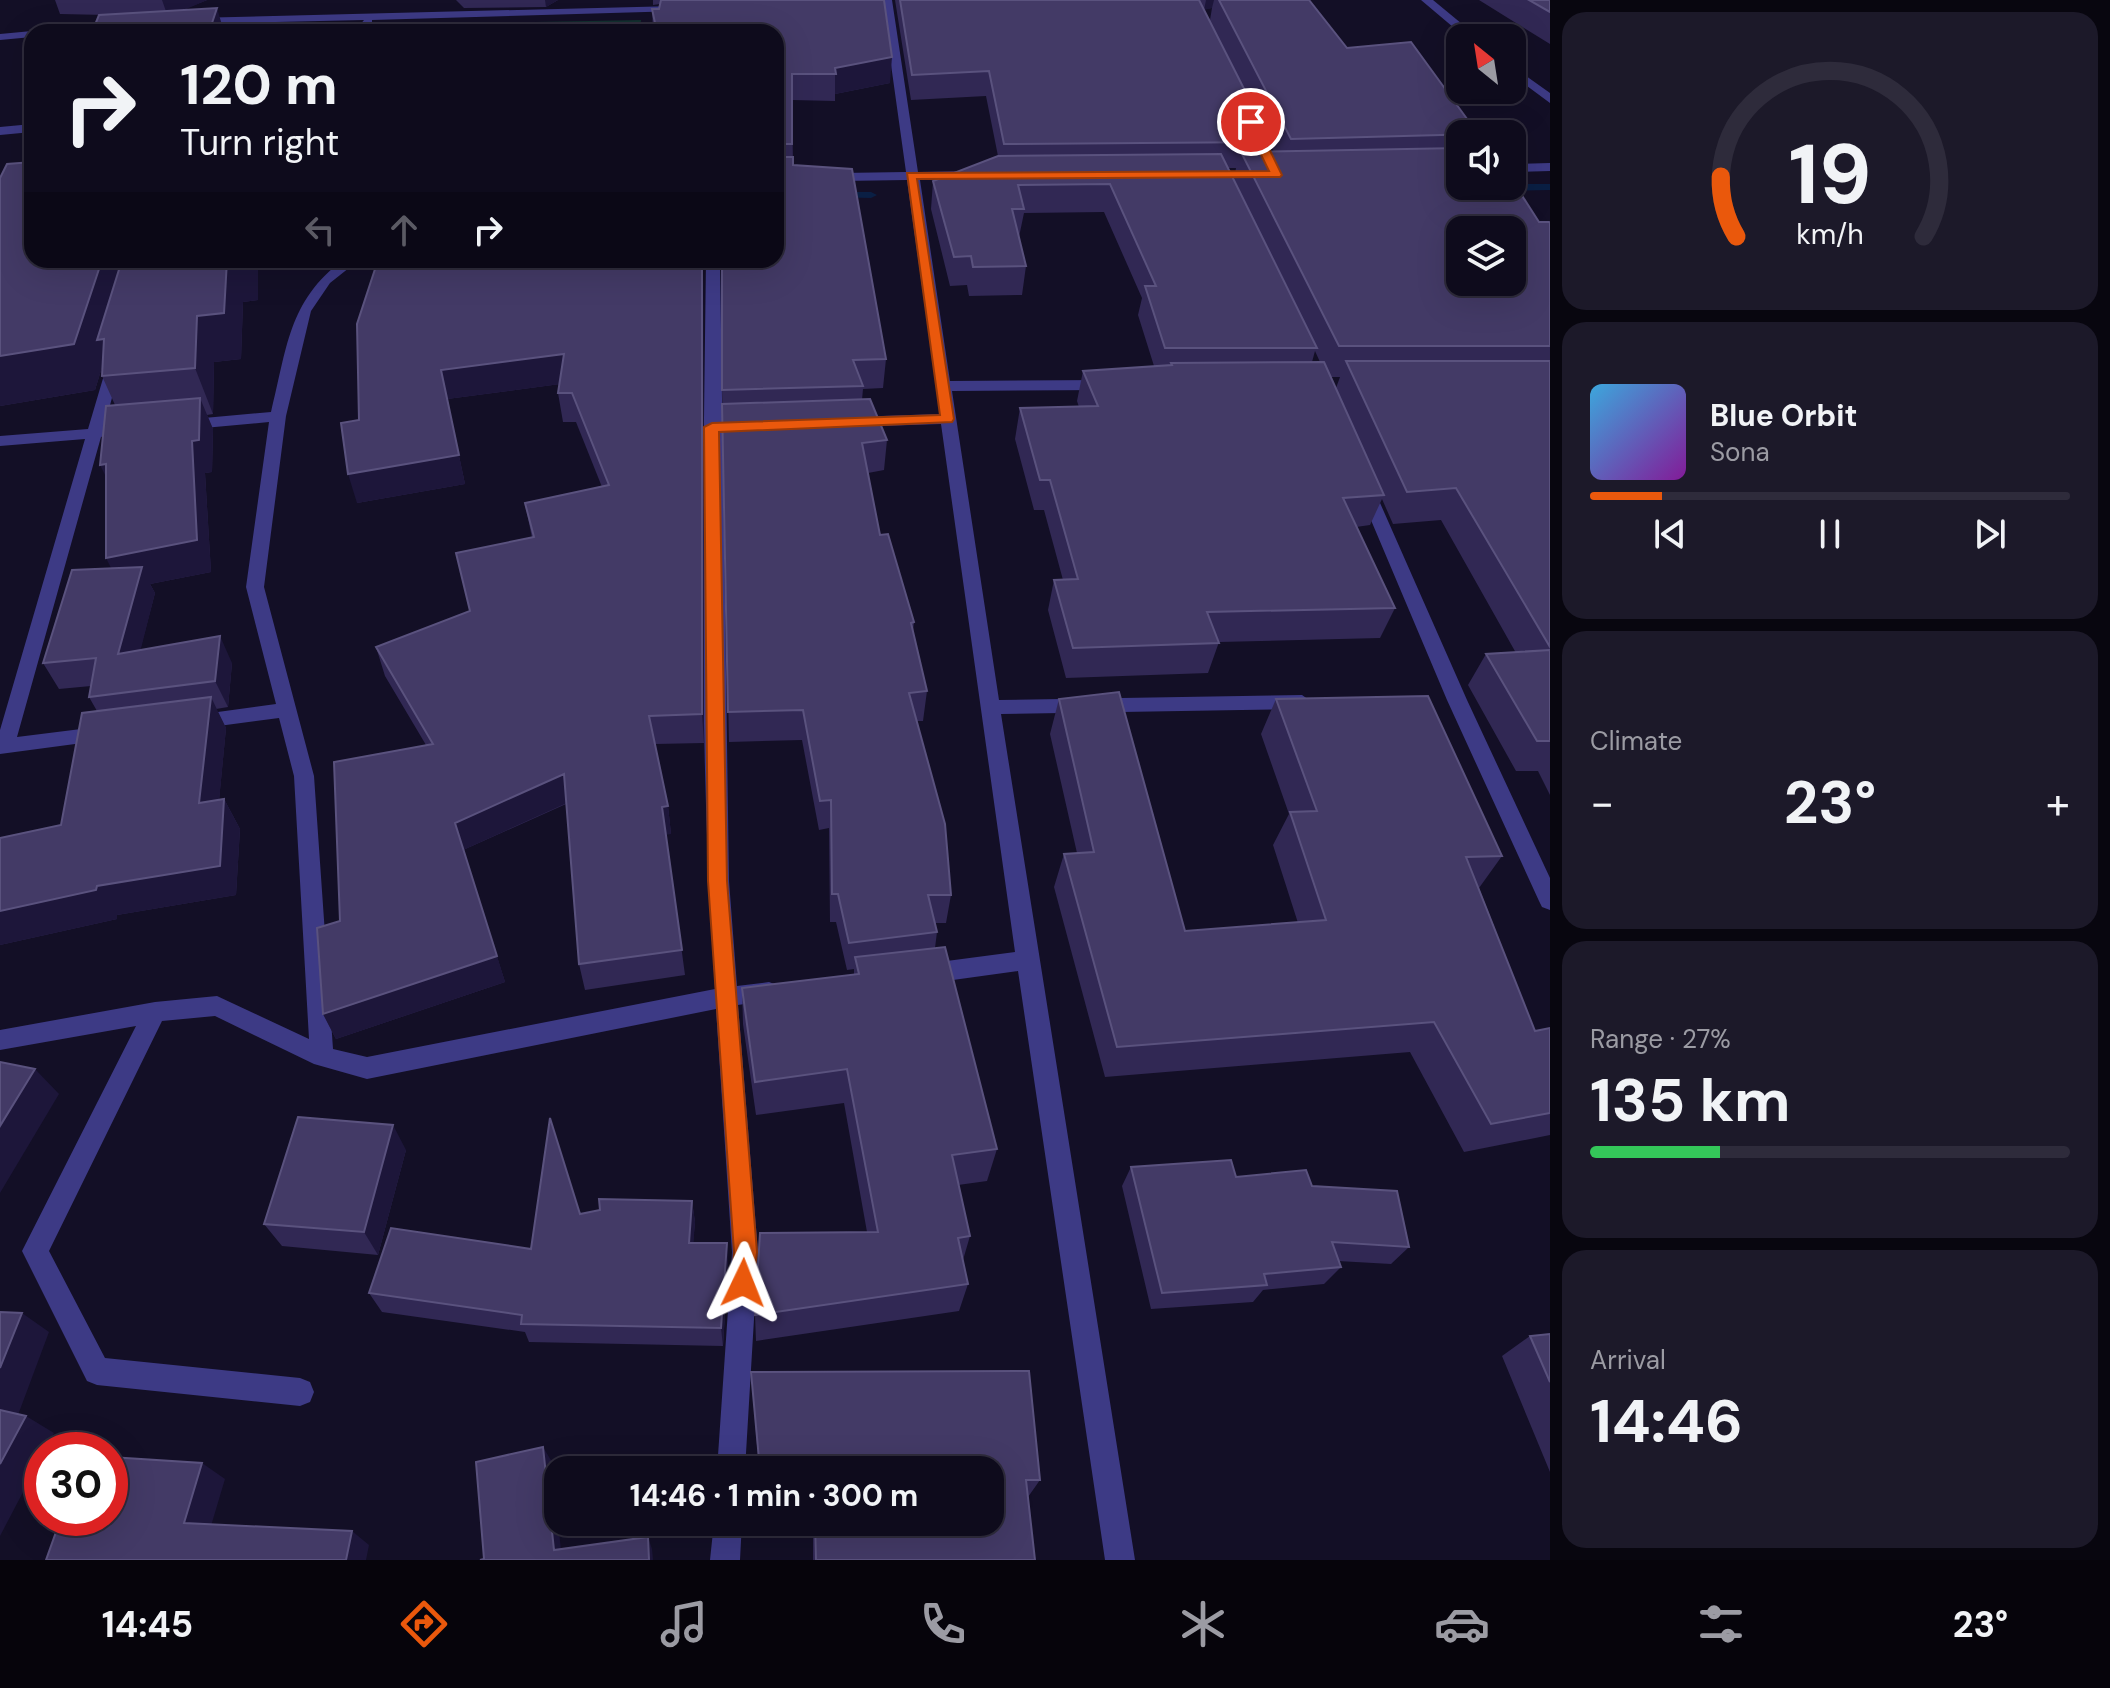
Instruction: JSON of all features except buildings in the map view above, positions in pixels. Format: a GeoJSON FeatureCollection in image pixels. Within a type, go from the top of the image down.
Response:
{"type":"FeatureCollection","features":[{"type":"Feature","properties":{"kind":"street"},"geometry":{"type":"LineString","coordinates":[[1426,0],[1456,24]]}},
{"type":"Feature","properties":{"kind":"street"},"geometry":{"type":"LineString","coordinates":[[883,4],[1120,1560]]}},
{"type":"Feature","properties":{"kind":"street"},"geometry":{"type":"LineString","coordinates":[[173,22],[276,13],[373,16],[656,15],[688,9]]}},
{"type":"Feature","properties":{"kind":"street"},"geometry":{"type":"LineString","coordinates":[[366,24],[373,16]]}},
{"type":"Feature","properties":{"kind":"street"},"geometry":{"type":"LineString","coordinates":[[0,37],[24,35]]}},
{"type":"Feature","properties":{"kind":"street"},"geometry":{"type":"LineString","coordinates":[[1526,80],[1550,99]]}},
{"type":"Feature","properties":{"kind":"street"},"geometry":{"type":"LineString","coordinates":[[1536,88],[1550,87]]}},
{"type":"Feature","properties":{"kind":"street"},"geometry":{"type":"LineString","coordinates":[[0,131],[24,129]]}},
{"type":"Feature","properties":{"kind":"street"},"geometry":{"type":"LineString","coordinates":[[1526,168],[1550,167]]}},
{"type":"Feature","properties":{"kind":"street"},"geometry":{"type":"LineString","coordinates":[[784,178],[988,175]]}},
{"type":"Feature","properties":{"kind":"street"},"geometry":{"type":"LineString","coordinates":[[322,1057],[304,776],[255,587],[278,416],[304,311],[325,280],[341,268]]}},
{"type":"Feature","properties":{"kind":"street"},"geometry":{"type":"LineString","coordinates":[[713,268],[719,427],[718,881],[745,1252],[732,1456]]}},
{"type":"Feature","properties":{"kind":"street"},"geometry":{"type":"LineString","coordinates":[[119,346],[3,746],[131,730]]}},
{"type":"Feature","properties":{"kind":"street"},"geometry":{"type":"LineString","coordinates":[[942,386],[1116,385]]}},
{"type":"Feature","properties":{"kind":"street"},"geometry":{"type":"LineString","coordinates":[[171,426],[278,416]]}},
{"type":"Feature","properties":{"kind":"street"},"geometry":{"type":"LineString","coordinates":[[837,423],[947,419]]}},
{"type":"Feature","properties":{"kind":"street"},"geometry":{"type":"LineString","coordinates":[[0,441],[125,430]]}},
{"type":"Feature","properties":{"kind":"street"},"geometry":{"type":"LineString","coordinates":[[1358,470],[1449,700],[1550,901]]}},
{"type":"Feature","properties":{"kind":"street"},"geometry":{"type":"LineString","coordinates":[[990,707],[1317,702]]}},
{"type":"Feature","properties":{"kind":"street"},"geometry":{"type":"LineString","coordinates":[[178,724],[288,710]]}},
{"type":"Feature","properties":{"kind":"street"},"geometry":{"type":"LineString","coordinates":[[907,976],[1027,960]]}},
{"type":"Feature","properties":{"kind":"street"},"geometry":{"type":"LineString","coordinates":[[0,1040],[155,1012],[217,1006],[322,1057],[367,1068],[726,997],[786,990]]}},
{"type":"Feature","properties":{"kind":"street"},"geometry":{"type":"LineString","coordinates":[[155,1012],[35,1251],[97,1371],[300,1392]]}},
{"type":"Feature","properties":{"kind":"street"},"geometry":{"type":"LineString","coordinates":[[725,1560],[727,1536]]}},
{"type":"Feature","properties":{"kind":"green space"},"geometry":{"type":"Polygon","coordinates":[[[641,20],[641,24],[428,24],[641,20]]]}},
{"type":"Feature","properties":{"kind":"waterway"},"geometry":{"type":"LineString","coordinates":[[1526,187],[1550,187]]}},
{"type":"Feature","properties":{"kind":"waterway"},"geometry":{"type":"LineString","coordinates":[[835,195],[871,195]]}},
{"type":"Feature","properties":{"kind":"route"},"geometry":{"type":"LineString","coordinates":[[743,1283],[745,1252],[718,881],[712,427],[947,419],[911,176],[1276,175],[1251,122]]}}]}
